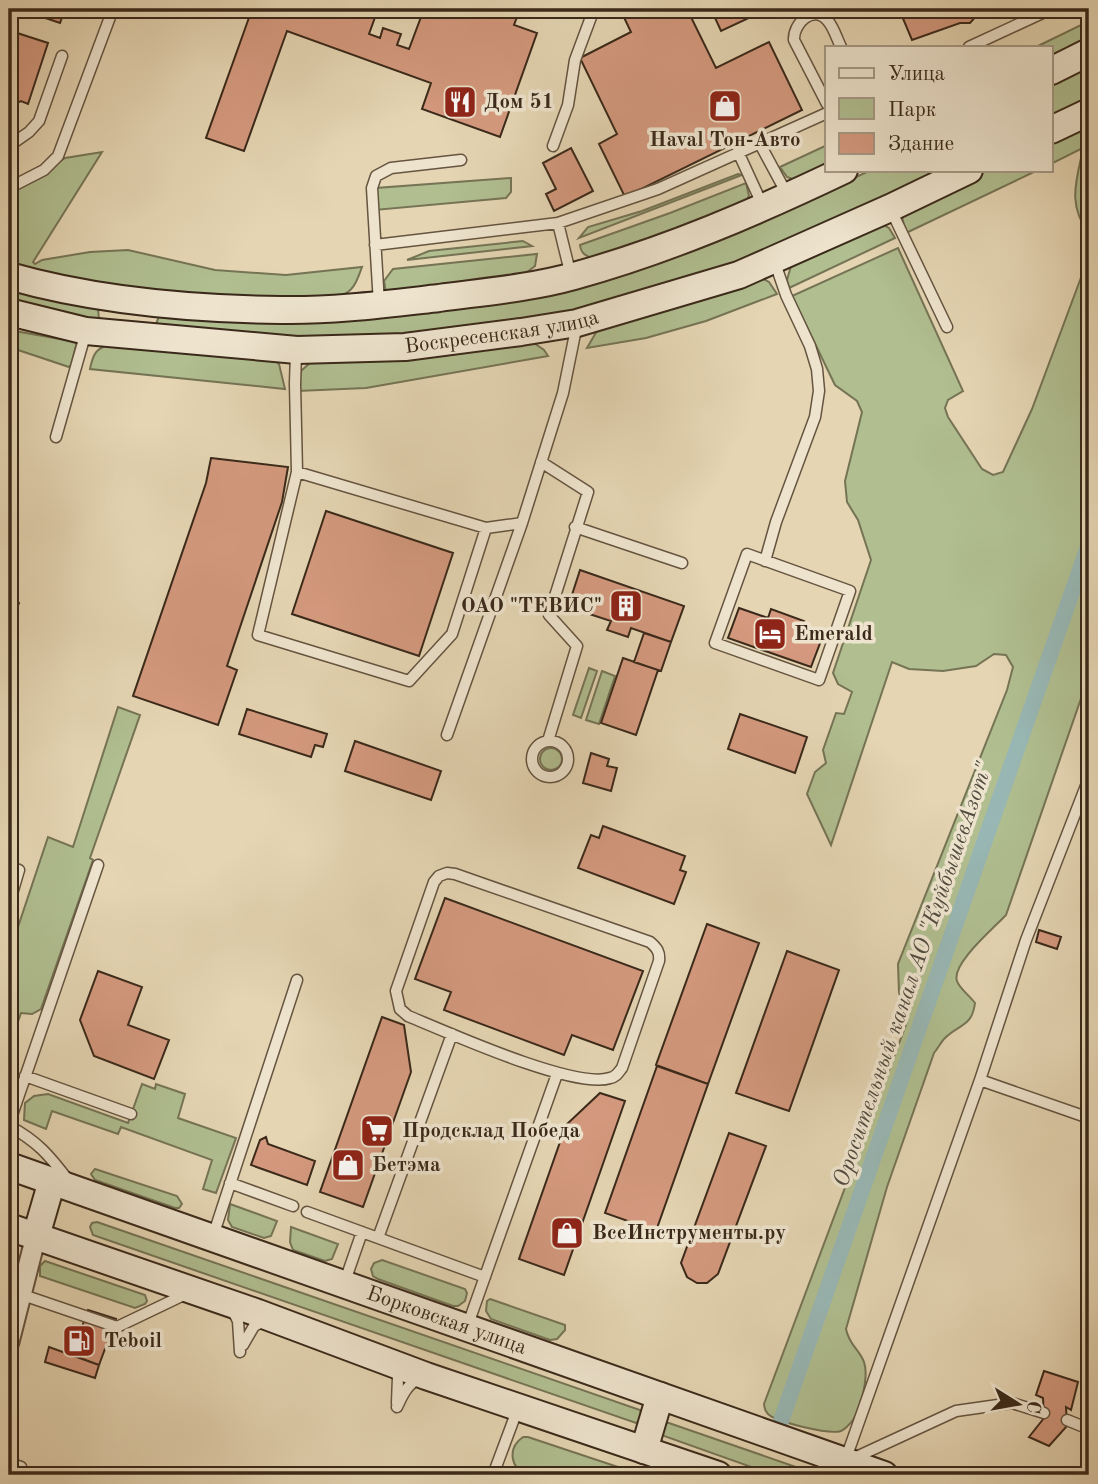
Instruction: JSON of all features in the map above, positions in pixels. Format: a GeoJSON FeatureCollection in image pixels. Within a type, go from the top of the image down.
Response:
{"type":"FeatureCollection","features":[{"type":"Feature","properties":{"kind":"main road"},"geometry":{"type":"LineString","coordinates":[[1052,70],[1089,52]]}},
{"type":"Feature","properties":{"kind":"main road"},"geometry":{"type":"LineString","coordinates":[[1052,130],[1089,112]]}},
{"type":"Feature","properties":{"kind":"main road","name":"Воскресенская улица"},"geometry":{"type":"LineString","coordinates":[[9,276],[85,294],[169,303],[281,310],[379,305],[571,277],[645,255],[764,208],[840,172]]}},
{"type":"Feature","properties":{"kind":"main road","name":"Воскресенская улица"},"geometry":{"type":"LineString","coordinates":[[9,312],[86,331],[296,351],[405,347],[577,323],[739,275],[965,172]]}},
{"type":"Feature","properties":{"kind":"main road"},"geometry":{"type":"LineString","coordinates":[[85,294],[101,300],[109,314],[104,327],[86,331]]}},
{"type":"Feature","properties":{"kind":"main road"},"geometry":{"type":"LineString","coordinates":[[166,340],[153,334],[146,321],[155,308],[169,303]]}},
{"type":"Feature","properties":{"kind":"main road","name":"Борковская улица"},"geometry":{"type":"LineString","coordinates":[[9,1166],[884,1475]]}},
{"type":"Feature","properties":{"kind":"main road"},"geometry":{"type":"LineString","coordinates":[[36,1236],[63,1185]]}},
{"type":"Feature","properties":{"kind":"main road"},"geometry":{"type":"LineString","coordinates":[[9,1227],[223,1301],[426,1376],[718,1475]]}},
{"type":"Feature","properties":{"kind":"main road"},"geometry":{"type":"LineString","coordinates":[[644,1450],[660,1396]]}},
{"type":"Feature","properties":{"kind":"street"},"geometry":{"type":"LineString","coordinates":[[9,1342],[36,1236]]}},
{"type":"Feature","properties":{"kind":"lane"},"geometry":{"type":"LineString","coordinates":[[9,188],[44,170],[58,156],[113,9]]}},
{"type":"Feature","properties":{"kind":"lane"},"geometry":{"type":"LineString","coordinates":[[552,146],[568,105],[575,60],[594,9]]}},
{"type":"Feature","properties":{"kind":"lane"},"geometry":{"type":"LineString","coordinates":[[971,46],[1051,9]]}},
{"type":"Feature","properties":{"kind":"lane"},"geometry":{"type":"LineString","coordinates":[[825,100],[794,40],[794,31],[803,19],[820,15],[828,20],[841,46]]}},
{"type":"Feature","properties":{"kind":"lane"},"geometry":{"type":"LineString","coordinates":[[993,36],[998,46]]}},
{"type":"Feature","properties":{"kind":"lane"},"geometry":{"type":"LineString","coordinates":[[9,146],[39,121],[62,56]]}},
{"type":"Feature","properties":{"kind":"lane"},"geometry":{"type":"LineString","coordinates":[[375,245],[558,223],[658,189],[825,114]]}},
{"type":"Feature","properties":{"kind":"lane"},"geometry":{"type":"LineString","coordinates":[[760,144],[788,197]]}},
{"type":"Feature","properties":{"kind":"lane"},"geometry":{"type":"LineString","coordinates":[[739,154],[764,208]]}},
{"type":"Feature","properties":{"kind":"lane"},"geometry":{"type":"LineString","coordinates":[[379,305],[372,188],[376,176],[391,168],[461,160]]}},
{"type":"Feature","properties":{"kind":"lane"},"geometry":{"type":"LineString","coordinates":[[890,208],[947,327]]}},
{"type":"Feature","properties":{"kind":"lane"},"geometry":{"type":"LineString","coordinates":[[558,223],[571,277]]}},
{"type":"Feature","properties":{"kind":"lane"},"geometry":{"type":"LineString","coordinates":[[765,561],[815,417],[819,391],[817,369],[810,346],[786,295],[774,260]]}},
{"type":"Feature","properties":{"kind":"lane"},"geometry":{"type":"LineString","coordinates":[[447,735],[522,523],[563,393],[577,323]]}},
{"type":"Feature","properties":{"kind":"lane"},"geometry":{"type":"LineString","coordinates":[[56,437],[86,331]]}},
{"type":"Feature","properties":{"kind":"lane"},"geometry":{"type":"LineString","coordinates":[[296,351],[298,472],[258,635],[409,681],[452,634],[486,528]]}},
{"type":"Feature","properties":{"kind":"lane"},"geometry":{"type":"LineString","coordinates":[[541,462],[588,492],[549,615],[577,646],[548,741]]}},
{"type":"Feature","properties":{"kind":"lane"},"geometry":{"type":"LineString","coordinates":[[298,472],[486,528],[522,523]]}},
{"type":"Feature","properties":{"kind":"lane"},"geometry":{"type":"LineString","coordinates":[[575,527],[682,563]]}},
{"type":"Feature","properties":{"kind":"lane"},"geometry":{"type":"LineString","coordinates":[[747,554],[765,561],[850,590],[819,680],[715,643],[747,554]]}},
{"type":"Feature","properties":{"kind":"lane"},"geometry":{"type":"LineString","coordinates":[[845,1462],[980,1080],[1026,940],[1089,778]]}},
{"type":"Feature","properties":{"kind":"lane"},"geometry":{"type":"LineString","coordinates":[[63,1185],[46,1150],[9,1125],[98,865]]}},
{"type":"Feature","properties":{"kind":"lane"},"geometry":{"type":"LineString","coordinates":[[9,867],[19,870],[9,904]]}},
{"type":"Feature","properties":{"kind":"lane"},"geometry":{"type":"LineString","coordinates":[[455,874],[650,942],[660,953],[622,1068],[608,1079],[557,1074],[452,1034],[408,1016],[400,1009],[396,991],[434,882],[439,876],[455,874]]}},
{"type":"Feature","properties":{"kind":"lane"},"geometry":{"type":"LineString","coordinates":[[212,1237],[297,980]]}},
{"type":"Feature","properties":{"kind":"lane"},"geometry":{"type":"LineString","coordinates":[[379,1238],[452,1034]]}},
{"type":"Feature","properties":{"kind":"lane"},"geometry":{"type":"LineString","coordinates":[[467,1327],[557,1074]]}},
{"type":"Feature","properties":{"kind":"lane"},"geometry":{"type":"LineString","coordinates":[[25,1076],[131,1114]]}},
{"type":"Feature","properties":{"kind":"lane"},"geometry":{"type":"LineString","coordinates":[[980,1080],[1089,1118]]}},
{"type":"Feature","properties":{"kind":"lane"},"geometry":{"type":"LineString","coordinates":[[230,1183],[293,1206]]}},
{"type":"Feature","properties":{"kind":"lane"},"geometry":{"type":"LineString","coordinates":[[307,1212],[485,1277]]}},
{"type":"Feature","properties":{"kind":"lane"},"geometry":{"type":"LineString","coordinates":[[344,1284],[362,1232]]}},
{"type":"Feature","properties":{"kind":"lane"},"geometry":{"type":"LineString","coordinates":[[20,1294],[117,1327],[192,1290]]}},
{"type":"Feature","properties":{"kind":"lane"},"geometry":{"type":"LineString","coordinates":[[223,1301],[234,1311],[238,1321],[240,1352],[246,1336],[254,1326],[262,1321],[274,1320]]}},
{"type":"Feature","properties":{"kind":"lane"},"geometry":{"type":"LineString","coordinates":[[393,1364],[398,1377],[397,1407],[404,1392],[414,1381],[426,1376]]}},
{"type":"Feature","properties":{"kind":"lane"},"geometry":{"type":"LineString","coordinates":[[845,1462],[956,1411],[1012,1403],[1044,1413]]}},
{"type":"Feature","properties":{"kind":"lane"},"geometry":{"type":"LineString","coordinates":[[494,1475],[518,1407]]}},
{"type":"Feature","properties":{"kind":"lane"},"geometry":{"type":"LineString","coordinates":[[1067,1420],[1089,1429]]}},
{"type":"Feature","properties":{"kind":"lane"},"geometry":{"type":"LineString","coordinates":[[9,1463],[21,1467]]}},
{"type":"Feature","properties":{"kind":"green space"},"geometry":{"type":"Polygon","coordinates":[[[1089,21],[1089,44],[1052,62],[1052,46],[1038,46],[1089,21]]]}},
{"type":"Feature","properties":{"kind":"green space"},"geometry":{"type":"Polygon","coordinates":[[[1089,65],[1089,101],[1052,119],[1052,83],[1089,65]]]}},
{"type":"Feature","properties":{"kind":"green space"},"geometry":{"type":"Polygon","coordinates":[[[1089,121],[1089,145],[1052,164],[1052,139],[1089,121]]]}},
{"type":"Feature","properties":{"kind":"green space"},"geometry":{"type":"Polygon","coordinates":[[[825,146],[825,171],[797,181],[787,177],[780,167],[825,146]]]}},
{"type":"Feature","properties":{"kind":"green space"},"geometry":{"type":"Polygon","coordinates":[[[102,152],[33,262],[35,264],[42,260],[90,252],[128,250],[215,270],[286,275],[362,267],[357,281],[349,292],[340,296],[293,299],[144,292],[9,268],[9,194],[65,158],[102,152]]]}},
{"type":"Feature","properties":{"kind":"green space"},"geometry":{"type":"Polygon","coordinates":[[[1089,154],[1089,234],[1079,215],[1075,198],[1081,158],[1089,154]]]}},
{"type":"Feature","properties":{"kind":"green space"},"geometry":{"type":"Polygon","coordinates":[[[867,172],[942,172],[728,267],[571,314],[472,329],[320,341],[156,324],[160,314],[415,310],[775,215],[867,172]]]}},
{"type":"Feature","properties":{"kind":"green space"},"geometry":{"type":"Polygon","coordinates":[[[983,172],[1034,172],[906,233],[902,217],[907,208],[983,172]]]}},
{"type":"Feature","properties":{"kind":"green space"},"geometry":{"type":"Polygon","coordinates":[[[738,174],[742,175],[579,238],[588,227],[642,211],[738,174]]]}},
{"type":"Feature","properties":{"kind":"green space"},"geometry":{"type":"Polygon","coordinates":[[[511,178],[511,192],[506,198],[375,210],[376,188],[511,178]]]}},
{"type":"Feature","properties":{"kind":"green space"},"geometry":{"type":"Polygon","coordinates":[[[746,183],[749,196],[740,210],[593,258],[581,250],[580,245],[746,183]]]}},
{"type":"Feature","properties":{"kind":"green space"},"geometry":{"type":"Polygon","coordinates":[[[880,223],[889,228],[895,238],[789,288],[787,280],[791,266],[880,223]]]}},
{"type":"Feature","properties":{"kind":"green space"},"geometry":{"type":"Polygon","coordinates":[[[523,241],[532,246],[407,260],[429,251],[523,241]]]}},
{"type":"Feature","properties":{"kind":"green space"},"geometry":{"type":"Polygon","coordinates":[[[898,248],[963,391],[948,400],[945,408],[948,417],[982,469],[993,475],[1003,472],[1032,409],[1089,256],[1089,662],[1086,666],[1086,684],[1006,915],[967,956],[957,974],[958,984],[975,1003],[973,1011],[968,1021],[950,1033],[934,1053],[887,1187],[846,1329],[849,1339],[864,1362],[866,1375],[863,1392],[853,1420],[842,1430],[835,1432],[781,1421],[768,1414],[764,1404],[907,1022],[899,992],[898,964],[1007,690],[1013,667],[1006,655],[994,654],[976,666],[943,671],[909,669],[892,662],[831,845],[807,794],[815,772],[826,763],[823,750],[836,713],[844,714],[852,692],[838,684],[833,673],[871,560],[858,520],[847,502],[845,481],[862,412],[857,401],[835,385],[792,296],[898,248]]]}},
{"type":"Feature","properties":{"kind":"green space"},"geometry":{"type":"Polygon","coordinates":[[[537,254],[535,266],[526,273],[386,293],[384,281],[393,269],[537,254]]]}},
{"type":"Feature","properties":{"kind":"green space"},"geometry":{"type":"Polygon","coordinates":[[[760,277],[769,282],[777,294],[706,321],[646,338],[587,348],[598,329],[760,277]]]}},
{"type":"Feature","properties":{"kind":"green space"},"geometry":{"type":"Polygon","coordinates":[[[9,285],[95,307],[98,309],[99,319],[97,322],[9,302],[9,285]]]}},
{"type":"Feature","properties":{"kind":"green space"},"geometry":{"type":"Polygon","coordinates":[[[9,330],[77,342],[71,365],[69,367],[9,347],[9,330]]]}},
{"type":"Feature","properties":{"kind":"green space"},"geometry":{"type":"Polygon","coordinates":[[[531,341],[548,356],[366,388],[298,391],[301,371],[312,361],[531,341]]]}},
{"type":"Feature","properties":{"kind":"green space"},"geometry":{"type":"Polygon","coordinates":[[[111,344],[274,360],[279,364],[285,389],[90,369],[96,352],[111,344]]]}},
{"type":"Feature","properties":{"kind":"green space"},"geometry":{"type":"Polygon","coordinates":[[[589,668],[597,671],[581,718],[573,715],[589,668]]]}},
{"type":"Feature","properties":{"kind":"green space"},"geometry":{"type":"Polygon","coordinates":[[[602,671],[615,676],[599,724],[586,720],[602,671]]]}},
{"type":"Feature","properties":{"kind":"green space"},"geometry":{"type":"Polygon","coordinates":[[[118,707],[140,715],[41,1009],[32,1014],[21,1013],[9,1048],[9,954],[48,837],[73,847],[118,707]]]}},
{"type":"Feature","properties":{"kind":"green space"},"geometry":{"type":"Polygon","coordinates":[[[551,748],[559,751],[562,759],[559,767],[551,770],[543,767],[540,759],[543,751],[551,748]]]}},
{"type":"Feature","properties":{"kind":"green space"},"geometry":{"type":"Polygon","coordinates":[[[142,1084],[155,1089],[156,1084],[185,1094],[178,1118],[236,1138],[216,1193],[203,1189],[212,1160],[121,1127],[118,1134],[52,1111],[46,1129],[24,1120],[25,1103],[34,1096],[48,1094],[128,1123],[142,1084]]]}},
{"type":"Feature","properties":{"kind":"green space"},"geometry":{"type":"Polygon","coordinates":[[[95,1169],[177,1196],[182,1204],[175,1208],[95,1180],[91,1174],[95,1169]]]}},
{"type":"Feature","properties":{"kind":"green space"},"geometry":{"type":"Polygon","coordinates":[[[230,1204],[277,1221],[271,1236],[264,1238],[232,1227],[228,1220],[230,1204]]]}},
{"type":"Feature","properties":{"kind":"green space"},"geometry":{"type":"Polygon","coordinates":[[[97,1222],[640,1410],[640,1421],[636,1423],[93,1235],[90,1227],[97,1222]]]}},
{"type":"Feature","properties":{"kind":"green space"},"geometry":{"type":"Polygon","coordinates":[[[291,1227],[338,1244],[332,1259],[325,1261],[293,1250],[290,1242],[291,1227]]]}},
{"type":"Feature","properties":{"kind":"green space"},"geometry":{"type":"Polygon","coordinates":[[[382,1260],[465,1289],[465,1301],[453,1306],[378,1279],[373,1276],[371,1269],[374,1263],[382,1260]]]}},
{"type":"Feature","properties":{"kind":"green space"},"geometry":{"type":"Polygon","coordinates":[[[45,1261],[145,1295],[147,1301],[135,1308],[40,1276],[40,1266],[45,1261]]]}},
{"type":"Feature","properties":{"kind":"green space"},"geometry":{"type":"Polygon","coordinates":[[[490,1299],[565,1325],[565,1330],[557,1339],[550,1340],[491,1319],[486,1311],[487,1301],[490,1299]]]}},
{"type":"Feature","properties":{"kind":"green space"},"geometry":{"type":"Polygon","coordinates":[[[664,1423],[819,1475],[774,1475],[664,1436],[661,1433],[664,1423]]]}},
{"type":"Feature","properties":{"kind":"green space"},"geometry":{"type":"Polygon","coordinates":[[[523,1437],[642,1475],[528,1475],[517,1468],[513,1458],[514,1447],[523,1437]]]}},
{"type":"Feature","properties":{"kind":"building"},"geometry":{"type":"Polygon","coordinates":[[[19,9],[65,9],[60,23],[19,9]]]}},
{"type":"Feature","properties":{"kind":"building"},"geometry":{"type":"Polygon","coordinates":[[[266,9],[318,9],[328,13],[329,9],[378,9],[369,34],[380,38],[383,28],[401,34],[397,45],[409,49],[424,9],[520,9],[514,25],[537,33],[500,137],[422,109],[431,83],[287,31],[244,151],[206,138],[251,12],[263,17],[266,9]]]}},
{"type":"Feature","properties":{"kind":"building"},"geometry":{"type":"Polygon","coordinates":[[[620,9],[687,9],[716,68],[769,42],[802,110],[625,197],[599,144],[617,134],[580,58],[631,32],[620,9]]]}},
{"type":"Feature","properties":{"kind":"building"},"geometry":{"type":"Polygon","coordinates":[[[711,9],[768,9],[721,31],[711,9]]]}},
{"type":"Feature","properties":{"kind":"building"},"geometry":{"type":"Polygon","coordinates":[[[899,9],[987,9],[970,23],[960,23],[912,40],[899,9]]]}},
{"type":"Feature","properties":{"kind":"building"},"geometry":{"type":"Polygon","coordinates":[[[11,31],[48,43],[28,104],[21,101],[9,108],[9,37],[11,31]]]}},
{"type":"Feature","properties":{"kind":"building"},"geometry":{"type":"Polygon","coordinates":[[[571,148],[593,191],[554,211],[546,194],[556,189],[543,163],[571,148]]]}},
{"type":"Feature","properties":{"kind":"building"},"geometry":{"type":"Polygon","coordinates":[[[211,458],[288,467],[282,502],[227,666],[237,670],[218,725],[133,696],[206,483],[211,458]]]}},
{"type":"Feature","properties":{"kind":"building"},"geometry":{"type":"Polygon","coordinates":[[[326,511],[453,553],[419,656],[292,614],[326,511]]]}},
{"type":"Feature","properties":{"kind":"building","name":"ОАО \"ТЕВИС\""},"geometry":{"type":"Polygon","coordinates":[[[580,570],[684,606],[671,642],[631,628],[628,637],[607,630],[611,621],[568,607],[580,570]]]}},
{"type":"Feature","properties":{"kind":"building"},"geometry":{"type":"Polygon","coordinates":[[[9,599],[19,603],[13,618],[9,616],[9,599]]]}},
{"type":"Feature","properties":{"kind":"building","name":"Emerald"},"geometry":{"type":"Polygon","coordinates":[[[739,608],[768,618],[771,609],[804,621],[800,630],[822,638],[811,667],[728,638],[739,608]]]}},
{"type":"Feature","properties":{"kind":"building"},"geometry":{"type":"Polygon","coordinates":[[[644,633],[671,642],[661,671],[634,662],[644,633]]]}},
{"type":"Feature","properties":{"kind":"building"},"geometry":{"type":"Polygon","coordinates":[[[623,658],[658,670],[636,735],[601,723],[623,658]]]}},
{"type":"Feature","properties":{"kind":"building"},"geometry":{"type":"Polygon","coordinates":[[[247,709],[327,734],[323,747],[315,745],[311,757],[239,734],[247,709]]]}},
{"type":"Feature","properties":{"kind":"building"},"geometry":{"type":"Polygon","coordinates":[[[740,714],[807,737],[795,773],[728,749],[740,714]]]}},
{"type":"Feature","properties":{"kind":"building"},"geometry":{"type":"Polygon","coordinates":[[[355,741],[441,771],[431,800],[345,771],[355,741]]]}},
{"type":"Feature","properties":{"kind":"building"},"geometry":{"type":"Polygon","coordinates":[[[591,753],[609,759],[607,766],[617,768],[611,791],[583,783],[591,753]]]}},
{"type":"Feature","properties":{"kind":"building"},"geometry":{"type":"Polygon","coordinates":[[[603,826],[685,856],[680,870],[686,872],[674,904],[578,868],[591,835],[599,838],[603,826]]]}},
{"type":"Feature","properties":{"kind":"building"},"geometry":{"type":"Polygon","coordinates":[[[445,898],[643,971],[613,1050],[572,1035],[564,1055],[444,1010],[451,992],[415,979],[445,898]]]}},
{"type":"Feature","properties":{"kind":"building"},"geometry":{"type":"Polygon","coordinates":[[[707,924],[759,943],[708,1084],[656,1065],[707,924]]]}},
{"type":"Feature","properties":{"kind":"building"},"geometry":{"type":"Polygon","coordinates":[[[1039,930],[1061,937],[1057,949],[1036,942],[1039,930]]]}},
{"type":"Feature","properties":{"kind":"building"},"geometry":{"type":"Polygon","coordinates":[[[787,951],[839,970],[789,1111],[736,1093],[787,951]]]}},
{"type":"Feature","properties":{"kind":"building"},"geometry":{"type":"Polygon","coordinates":[[[98,971],[142,987],[128,1025],[169,1040],[154,1079],[94,1056],[80,1020],[98,971]]]}},
{"type":"Feature","properties":{"kind":"building"},"geometry":{"type":"Polygon","coordinates":[[[382,1017],[404,1025],[411,1072],[363,1207],[320,1192],[382,1017]]]}},
{"type":"Feature","properties":{"kind":"building"},"geometry":{"type":"Polygon","coordinates":[[[657,1066],[708,1084],[656,1231],[605,1213],[657,1066]]]}},
{"type":"Feature","properties":{"kind":"building"},"geometry":{"type":"Polygon","coordinates":[[[600,1093],[625,1101],[564,1275],[519,1259],[566,1125],[600,1093]]]}},
{"type":"Feature","properties":{"kind":"building"},"geometry":{"type":"Polygon","coordinates":[[[729,1133],[766,1146],[718,1274],[707,1283],[697,1283],[687,1277],[681,1263],[729,1133]]]}},
{"type":"Feature","properties":{"kind":"building"},"geometry":{"type":"Polygon","coordinates":[[[266,1137],[268,1144],[315,1161],[307,1185],[251,1165],[260,1140],[266,1137]]]}},
{"type":"Feature","properties":{"kind":"building"},"geometry":{"type":"Polygon","coordinates":[[[88,1310],[116,1319],[99,1365],[72,1355],[88,1310]]]}},
{"type":"Feature","properties":{"kind":"building"},"geometry":{"type":"Polygon","coordinates":[[[49,1347],[99,1365],[95,1378],[45,1362],[49,1347]]]}},
{"type":"Feature","properties":{"kind":"building"},"geometry":{"type":"Polygon","coordinates":[[[1044,1371],[1078,1382],[1071,1410],[1066,1407],[1067,1426],[1049,1446],[1029,1437],[1044,1418],[1043,1398],[1036,1395],[1044,1371]]]}},
{"type":"Feature","properties":{"kind":"waterway","name":"Оросительный канал АО \"КуйбышевАзот\""},"geometry":{"type":"LineString","coordinates":[[781,1421],[1089,544]]}},
{"type":"Feature","properties":{"kind":"place","name":"Дом 51"},"geometry":{"type":"Point","coordinates":[460,102]}},
{"type":"Feature","properties":{"kind":"place","name":"Haval Тон-Авто"},"geometry":{"type":"Point","coordinates":[725,106]}},
{"type":"Feature","properties":{"kind":"place","name":"ОАО \"ТЕВИС\""},"geometry":{"type":"Point","coordinates":[626,606]}},
{"type":"Feature","properties":{"kind":"place","name":"Emerald"},"geometry":{"type":"Point","coordinates":[770,634]}},
{"type":"Feature","properties":{"kind":"place","name":"Продсклад Победа"},"geometry":{"type":"Point","coordinates":[377,1131]}},
{"type":"Feature","properties":{"kind":"place","name":"Бетэма"},"geometry":{"type":"Point","coordinates":[348,1165]}},
{"type":"Feature","properties":{"kind":"place","name":"ВсеИнструменты.ру"},"geometry":{"type":"Point","coordinates":[567,1233]}},
{"type":"Feature","properties":{"kind":"place","name":"Teboil"},"geometry":{"type":"Point","coordinates":[79,1341]}}]}
